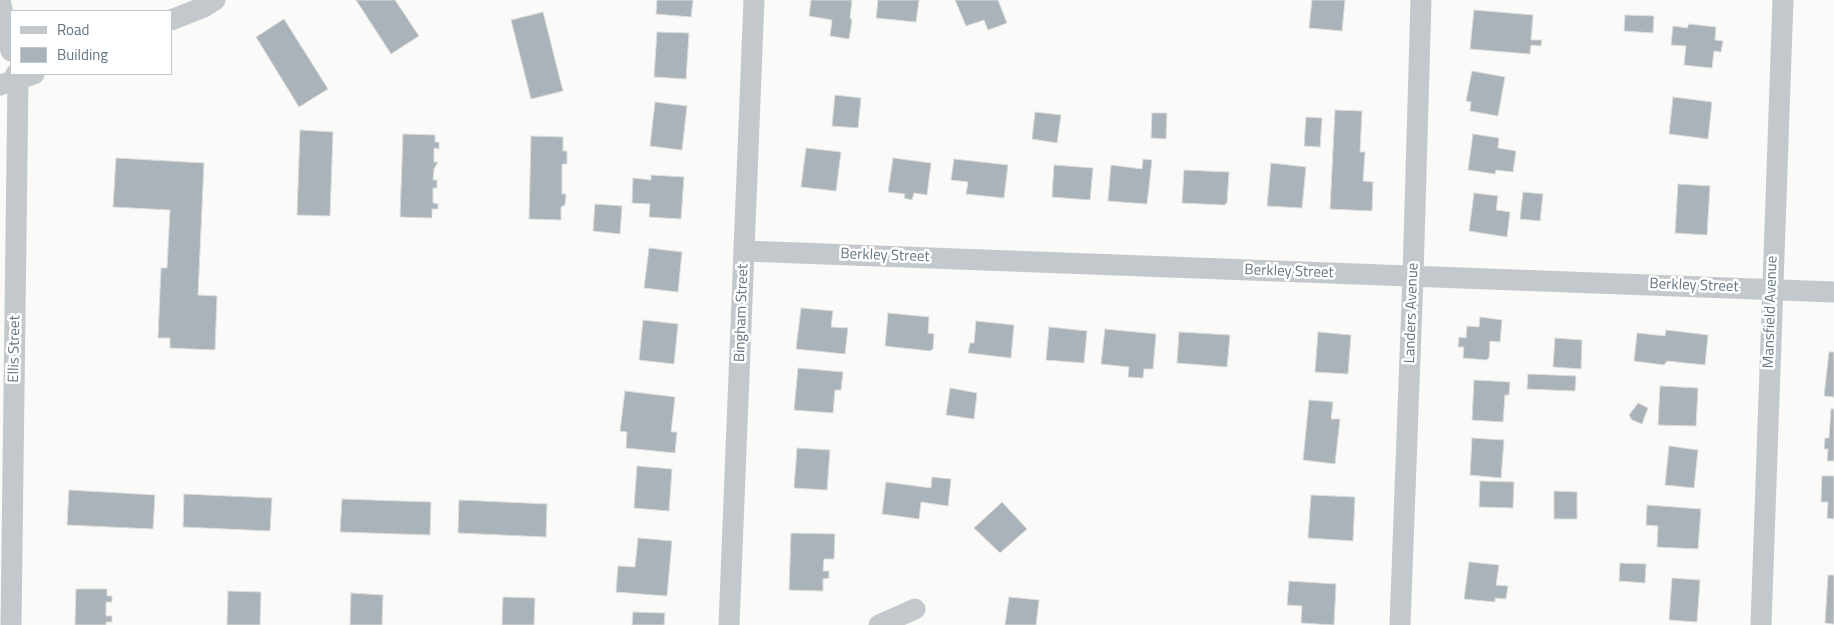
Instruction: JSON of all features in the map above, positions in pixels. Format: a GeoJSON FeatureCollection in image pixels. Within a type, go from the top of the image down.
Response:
{"type":"FeatureCollection","features":[{"type":"Feature","properties":{"kind":"street"},"geometry":{"type":"LineString","coordinates":[[0,0],[10,46]]}},
{"type":"Feature","properties":{"kind":"street"},"geometry":{"type":"LineString","coordinates":[[172,20],[204,7],[215,0]]}},
{"type":"Feature","properties":{"kind":"street","name":"Bingham Street"},"geometry":{"type":"LineString","coordinates":[[729,625],[754,0]]}},
{"type":"Feature","properties":{"kind":"street","name":"Landers Avenue"},"geometry":{"type":"LineString","coordinates":[[1400,625],[1421,0]]}},
{"type":"Feature","properties":{"kind":"street","name":"Mansfield Avenue"},"geometry":{"type":"LineString","coordinates":[[1760,625],[1783,0]]}},
{"type":"Feature","properties":{"kind":"street","name":"Ellis Street"},"geometry":{"type":"LineString","coordinates":[[11,625],[17,78]]}},
{"type":"Feature","properties":{"kind":"street","name":"Berkley Street"},"geometry":{"type":"LineString","coordinates":[[745,251],[1834,292]]}},
{"type":"Feature","properties":{"kind":"street"},"geometry":{"type":"LineString","coordinates":[[879,625],[915,609]]}},
{"type":"Feature","properties":{"kind":"building"},"geometry":{"type":"Polygon","coordinates":[[[356,0],[395,0],[419,36],[391,54],[356,0]]]}},
{"type":"Feature","properties":{"kind":"building"},"geometry":{"type":"Polygon","coordinates":[[[657,0],[693,0],[691,17],[656,14],[657,0]]]}},
{"type":"Feature","properties":{"kind":"building"},"geometry":{"type":"Polygon","coordinates":[[[811,0],[852,0],[850,17],[852,21],[849,39],[830,36],[832,20],[809,16],[811,0]]]}},
{"type":"Feature","properties":{"kind":"building"},"geometry":{"type":"Polygon","coordinates":[[[878,0],[919,0],[916,22],[876,18],[878,0]]]}},
{"type":"Feature","properties":{"kind":"building"},"geometry":{"type":"Polygon","coordinates":[[[955,0],[998,0],[1007,23],[988,30],[984,20],[966,26],[955,0]]]}},
{"type":"Feature","properties":{"kind":"building"},"geometry":{"type":"Polygon","coordinates":[[[1312,0],[1345,0],[1342,31],[1309,28],[1312,0]]]}},
{"type":"Feature","properties":{"kind":"building"},"geometry":{"type":"Polygon","coordinates":[[[1474,10],[1533,15],[1531,40],[1542,40],[1541,46],[1531,45],[1530,54],[1470,49],[1474,10]]]}},
{"type":"Feature","properties":{"kind":"building"},"geometry":{"type":"Polygon","coordinates":[[[543,12],[563,91],[531,99],[511,20],[543,12]]]}},
{"type":"Feature","properties":{"kind":"building"},"geometry":{"type":"Polygon","coordinates":[[[1625,15],[1654,16],[1653,33],[1624,31],[1625,15]]]}},
{"type":"Feature","properties":{"kind":"building"},"geometry":{"type":"Polygon","coordinates":[[[284,19],[328,89],[299,107],[256,37],[284,19]]]}},
{"type":"Feature","properties":{"kind":"building"},"geometry":{"type":"Polygon","coordinates":[[[1689,24],[1716,27],[1715,40],[1723,41],[1721,52],[1714,51],[1712,68],[1684,65],[1686,46],[1671,45],[1673,26],[1687,28],[1689,24]]]}},
{"type":"Feature","properties":{"kind":"building"},"geometry":{"type":"Polygon","coordinates":[[[657,32],[689,33],[686,79],[654,77],[657,32]]]}},
{"type":"Feature","properties":{"kind":"building"},"geometry":{"type":"Polygon","coordinates":[[[1472,71],[1505,77],[1498,116],[1470,111],[1471,102],[1466,101],[1472,71]]]}},
{"type":"Feature","properties":{"kind":"building"},"geometry":{"type":"Polygon","coordinates":[[[835,95],[861,98],[858,128],[832,126],[835,95]]]}},
{"type":"Feature","properties":{"kind":"building"},"geometry":{"type":"Polygon","coordinates":[[[1673,97],[1712,102],[1708,139],[1669,134],[1673,97]]]}},
{"type":"Feature","properties":{"kind":"building"},"geometry":{"type":"Polygon","coordinates":[[[655,102],[687,106],[682,150],[650,146],[655,102]]]}},
{"type":"Feature","properties":{"kind":"building"},"geometry":{"type":"Polygon","coordinates":[[[1335,110],[1362,111],[1360,152],[1365,152],[1363,181],[1373,182],[1372,211],[1330,209],[1335,110]]]}},
{"type":"Feature","properties":{"kind":"building"},"geometry":{"type":"Polygon","coordinates":[[[1035,112],[1061,115],[1057,143],[1032,139],[1035,112]]]}},
{"type":"Feature","properties":{"kind":"building"},"geometry":{"type":"Polygon","coordinates":[[[1152,113],[1167,113],[1166,139],[1151,138],[1152,113]]]}},
{"type":"Feature","properties":{"kind":"building"},"geometry":{"type":"Polygon","coordinates":[[[1306,117],[1322,118],[1320,147],[1304,146],[1306,117]]]}},
{"type":"Feature","properties":{"kind":"building"},"geometry":{"type":"Polygon","coordinates":[[[300,130],[333,132],[330,216],[297,215],[300,130]]]}},
{"type":"Feature","properties":{"kind":"building"},"geometry":{"type":"Polygon","coordinates":[[[403,134],[435,135],[435,142],[439,142],[439,149],[434,148],[434,162],[438,162],[434,169],[433,180],[437,180],[437,188],[433,188],[433,203],[438,204],[438,209],[432,209],[432,218],[400,217],[403,134]]]}},
{"type":"Feature","properties":{"kind":"building"},"geometry":{"type":"Polygon","coordinates":[[[1473,134],[1499,138],[1498,148],[1516,151],[1513,172],[1496,170],[1495,174],[1468,170],[1473,134]]]}},
{"type":"Feature","properties":{"kind":"building"},"geometry":{"type":"Polygon","coordinates":[[[531,136],[563,137],[563,151],[567,151],[567,164],[562,164],[562,194],[566,194],[565,205],[561,207],[561,220],[529,219],[531,136]]]}},
{"type":"Feature","properties":{"kind":"building"},"geometry":{"type":"Polygon","coordinates":[[[806,148],[841,152],[836,191],[801,187],[806,148]]]}},
{"type":"Feature","properties":{"kind":"building"},"geometry":{"type":"Polygon","coordinates":[[[116,158],[204,163],[198,295],[217,296],[215,350],[170,348],[170,338],[158,338],[161,268],[167,268],[170,210],[113,207],[116,158]]]}},
{"type":"Feature","properties":{"kind":"building"},"geometry":{"type":"Polygon","coordinates":[[[893,158],[931,163],[927,195],[914,193],[912,200],[904,198],[905,194],[888,192],[893,158]]]}},
{"type":"Feature","properties":{"kind":"building"},"geometry":{"type":"Polygon","coordinates":[[[954,159],[1008,165],[1004,198],[966,194],[968,182],[951,180],[954,159]]]}},
{"type":"Feature","properties":{"kind":"building"},"geometry":{"type":"Polygon","coordinates":[[[1143,159],[1152,160],[1147,204],[1108,201],[1111,165],[1142,169],[1143,159]]]}},
{"type":"Feature","properties":{"kind":"building"},"geometry":{"type":"Polygon","coordinates":[[[1271,163],[1306,167],[1302,208],[1267,206],[1271,163]]]}},
{"type":"Feature","properties":{"kind":"building"},"geometry":{"type":"Polygon","coordinates":[[[1054,165],[1093,168],[1090,200],[1052,197],[1054,165]]]}},
{"type":"Feature","properties":{"kind":"building"},"geometry":{"type":"Polygon","coordinates":[[[1184,170],[1229,172],[1227,203],[1224,205],[1182,203],[1184,170]]]}},
{"type":"Feature","properties":{"kind":"building"},"geometry":{"type":"Polygon","coordinates":[[[651,175],[684,177],[681,219],[649,217],[650,204],[632,203],[633,178],[651,180],[651,175]]]}},
{"type":"Feature","properties":{"kind":"building"},"geometry":{"type":"Polygon","coordinates":[[[1678,184],[1710,186],[1707,235],[1675,233],[1678,184]]]}},
{"type":"Feature","properties":{"kind":"building"},"geometry":{"type":"Polygon","coordinates":[[[1523,192],[1543,194],[1540,221],[1520,219],[1523,192]]]}},
{"type":"Feature","properties":{"kind":"building"},"geometry":{"type":"Polygon","coordinates":[[[1474,193],[1498,196],[1496,210],[1510,212],[1507,237],[1469,231],[1474,193]]]}},
{"type":"Feature","properties":{"kind":"building"},"geometry":{"type":"Polygon","coordinates":[[[595,204],[622,206],[620,234],[593,231],[595,204]]]}},
{"type":"Feature","properties":{"kind":"building"},"geometry":{"type":"Polygon","coordinates":[[[649,248],[682,252],[678,292],[644,288],[649,248]]]}},
{"type":"Feature","properties":{"kind":"building"},"geometry":{"type":"Polygon","coordinates":[[[801,308],[833,311],[831,327],[848,328],[845,354],[796,349],[801,308]]]}},
{"type":"Feature","properties":{"kind":"building"},"geometry":{"type":"Polygon","coordinates":[[[888,313],[929,317],[928,333],[934,334],[933,349],[930,351],[885,346],[888,313]]]}},
{"type":"Feature","properties":{"kind":"building"},"geometry":{"type":"Polygon","coordinates":[[[1480,317],[1502,320],[1500,342],[1490,341],[1489,358],[1486,360],[1463,358],[1464,347],[1458,347],[1459,337],[1466,338],[1467,326],[1479,327],[1480,317]]]}},
{"type":"Feature","properties":{"kind":"building"},"geometry":{"type":"Polygon","coordinates":[[[643,320],[678,324],[674,364],[639,360],[643,320]]]}},
{"type":"Feature","properties":{"kind":"building"},"geometry":{"type":"Polygon","coordinates":[[[976,321],[1014,325],[1011,358],[968,353],[970,343],[974,343],[976,321]]]}},
{"type":"Feature","properties":{"kind":"building"},"geometry":{"type":"Polygon","coordinates":[[[1049,327],[1087,331],[1084,363],[1046,360],[1049,327]]]}},
{"type":"Feature","properties":{"kind":"building"},"geometry":{"type":"Polygon","coordinates":[[[1105,329],[1156,334],[1153,369],[1144,369],[1143,378],[1128,377],[1129,367],[1101,364],[1105,329]]]}},
{"type":"Feature","properties":{"kind":"building"},"geometry":{"type":"Polygon","coordinates":[[[1666,330],[1708,335],[1705,365],[1667,361],[1664,365],[1634,361],[1637,333],[1665,336],[1666,330]]]}},
{"type":"Feature","properties":{"kind":"building"},"geometry":{"type":"Polygon","coordinates":[[[1179,332],[1230,335],[1227,367],[1177,363],[1179,332]]]}},
{"type":"Feature","properties":{"kind":"building"},"geometry":{"type":"Polygon","coordinates":[[[1318,332],[1351,335],[1348,374],[1315,372],[1318,332]]]}},
{"type":"Feature","properties":{"kind":"building"},"geometry":{"type":"Polygon","coordinates":[[[1555,338],[1582,340],[1581,369],[1553,367],[1555,338]]]}},
{"type":"Feature","properties":{"kind":"building"},"geometry":{"type":"Polygon","coordinates":[[[1829,352],[1834,352],[1834,397],[1824,396],[1829,352]]]}},
{"type":"Feature","properties":{"kind":"building"},"geometry":{"type":"Polygon","coordinates":[[[798,368],[843,372],[841,390],[835,390],[833,413],[794,410],[798,368]]]}},
{"type":"Feature","properties":{"kind":"building"},"geometry":{"type":"Polygon","coordinates":[[[1528,374],[1576,376],[1575,391],[1527,389],[1528,374]]]}},
{"type":"Feature","properties":{"kind":"building"},"geometry":{"type":"Polygon","coordinates":[[[1474,380],[1510,382],[1509,395],[1505,395],[1503,422],[1472,420],[1474,380]]]}},
{"type":"Feature","properties":{"kind":"building"},"geometry":{"type":"Polygon","coordinates":[[[1660,386],[1698,388],[1696,426],[1658,425],[1660,386]]]}},
{"type":"Feature","properties":{"kind":"building"},"geometry":{"type":"Polygon","coordinates":[[[950,388],[977,393],[974,419],[946,415],[950,388]]]}},
{"type":"Feature","properties":{"kind":"building"},"geometry":{"type":"Polygon","coordinates":[[[625,391],[675,397],[671,432],[677,432],[675,453],[626,448],[627,432],[620,431],[625,391]]]}},
{"type":"Feature","properties":{"kind":"building"},"geometry":{"type":"Polygon","coordinates":[[[1309,400],[1333,402],[1331,419],[1340,419],[1335,464],[1303,460],[1309,400]]]}},
{"type":"Feature","properties":{"kind":"building"},"geometry":{"type":"Polygon","coordinates":[[[1638,403],[1648,408],[1642,424],[1632,420],[1629,415],[1638,403]]]}},
{"type":"Feature","properties":{"kind":"building"},"geometry":{"type":"Polygon","coordinates":[[[1831,409],[1834,409],[1834,461],[1827,461],[1828,449],[1824,449],[1825,438],[1829,438],[1831,409]]]}},
{"type":"Feature","properties":{"kind":"building"},"geometry":{"type":"Polygon","coordinates":[[[1472,438],[1504,440],[1501,478],[1470,475],[1472,438]]]}},
{"type":"Feature","properties":{"kind":"building"},"geometry":{"type":"Polygon","coordinates":[[[1669,446],[1698,450],[1694,488],[1665,485],[1669,446]]]}},
{"type":"Feature","properties":{"kind":"building"},"geometry":{"type":"Polygon","coordinates":[[[797,448],[830,450],[827,490],[794,488],[797,448]]]}},
{"type":"Feature","properties":{"kind":"building"},"geometry":{"type":"Polygon","coordinates":[[[637,466],[672,469],[669,511],[634,508],[637,466]]]}},
{"type":"Feature","properties":{"kind":"building"},"geometry":{"type":"Polygon","coordinates":[[[1822,476],[1834,476],[1834,519],[1827,518],[1828,502],[1821,502],[1822,476]]]}},
{"type":"Feature","properties":{"kind":"building"},"geometry":{"type":"Polygon","coordinates":[[[932,477],[951,479],[948,506],[921,502],[919,519],[882,514],[886,482],[931,488],[932,477]]]}},
{"type":"Feature","properties":{"kind":"building"},"geometry":{"type":"Polygon","coordinates":[[[1480,481],[1514,482],[1513,508],[1479,507],[1480,481]]]}},
{"type":"Feature","properties":{"kind":"building"},"geometry":{"type":"Polygon","coordinates":[[[69,490],[155,495],[153,529],[67,525],[69,490]]]}},
{"type":"Feature","properties":{"kind":"building"},"geometry":{"type":"Polygon","coordinates":[[[1554,491],[1577,492],[1577,519],[1554,519],[1554,491]]]}},
{"type":"Feature","properties":{"kind":"building"},"geometry":{"type":"Polygon","coordinates":[[[184,494],[272,498],[270,531],[183,527],[184,494]]]}},
{"type":"Feature","properties":{"kind":"building"},"geometry":{"type":"Polygon","coordinates":[[[1311,495],[1355,497],[1353,541],[1308,538],[1311,495]]]}},
{"type":"Feature","properties":{"kind":"building"},"geometry":{"type":"Polygon","coordinates":[[[342,499],[431,502],[430,535],[340,532],[342,499]]]}},
{"type":"Feature","properties":{"kind":"building"},"geometry":{"type":"Polygon","coordinates":[[[459,500],[547,504],[546,537],[458,533],[459,500]]]}},
{"type":"Feature","properties":{"kind":"building"},"geometry":{"type":"Polygon","coordinates":[[[1002,502],[1027,529],[1000,553],[974,528],[1002,502]]]}},
{"type":"Feature","properties":{"kind":"building"},"geometry":{"type":"Polygon","coordinates":[[[1647,505],[1701,509],[1698,549],[1657,547],[1658,526],[1646,525],[1647,505]]]}},
{"type":"Feature","properties":{"kind":"building"},"geometry":{"type":"Polygon","coordinates":[[[791,533],[835,534],[834,559],[824,559],[823,571],[829,571],[829,578],[823,579],[823,591],[789,590],[791,533]]]}},
{"type":"Feature","properties":{"kind":"building"},"geometry":{"type":"Polygon","coordinates":[[[638,538],[672,541],[667,596],[616,592],[618,566],[635,567],[638,538]]]}},
{"type":"Feature","properties":{"kind":"building"},"geometry":{"type":"Polygon","coordinates":[[[1469,562],[1499,565],[1496,585],[1508,586],[1506,599],[1495,598],[1495,602],[1464,599],[1469,562]]]}},
{"type":"Feature","properties":{"kind":"building"},"geometry":{"type":"Polygon","coordinates":[[[1620,563],[1646,564],[1645,583],[1619,581],[1620,563]]]}},
{"type":"Feature","properties":{"kind":"building"},"geometry":{"type":"Polygon","coordinates":[[[1828,575],[1834,575],[1834,624],[1825,623],[1828,575]]]}},
{"type":"Feature","properties":{"kind":"building"},"geometry":{"type":"Polygon","coordinates":[[[1672,578],[1700,580],[1697,622],[1669,620],[1672,578]]]}},
{"type":"Feature","properties":{"kind":"building"},"geometry":{"type":"Polygon","coordinates":[[[1289,581],[1336,584],[1334,625],[1301,623],[1302,606],[1287,605],[1289,581]]]}},
{"type":"Feature","properties":{"kind":"building"},"geometry":{"type":"Polygon","coordinates":[[[76,589],[107,589],[107,596],[112,596],[112,602],[106,602],[106,616],[112,616],[112,622],[106,622],[106,625],[75,625],[76,589]]]}},
{"type":"Feature","properties":{"kind":"building"},"geometry":{"type":"Polygon","coordinates":[[[228,591],[261,592],[260,625],[227,625],[228,591]]]}},
{"type":"Feature","properties":{"kind":"building"},"geometry":{"type":"Polygon","coordinates":[[[351,593],[383,595],[382,625],[350,625],[351,593]]]}},
{"type":"Feature","properties":{"kind":"building"},"geometry":{"type":"Polygon","coordinates":[[[503,597],[535,598],[534,625],[502,625],[503,597]]]}},
{"type":"Feature","properties":{"kind":"building"},"geometry":{"type":"Polygon","coordinates":[[[1009,597],[1039,600],[1036,625],[1005,625],[1009,597]]]}},
{"type":"Feature","properties":{"kind":"building"},"geometry":{"type":"Polygon","coordinates":[[[633,612],[665,613],[664,625],[632,625],[633,612]]]}}]}
